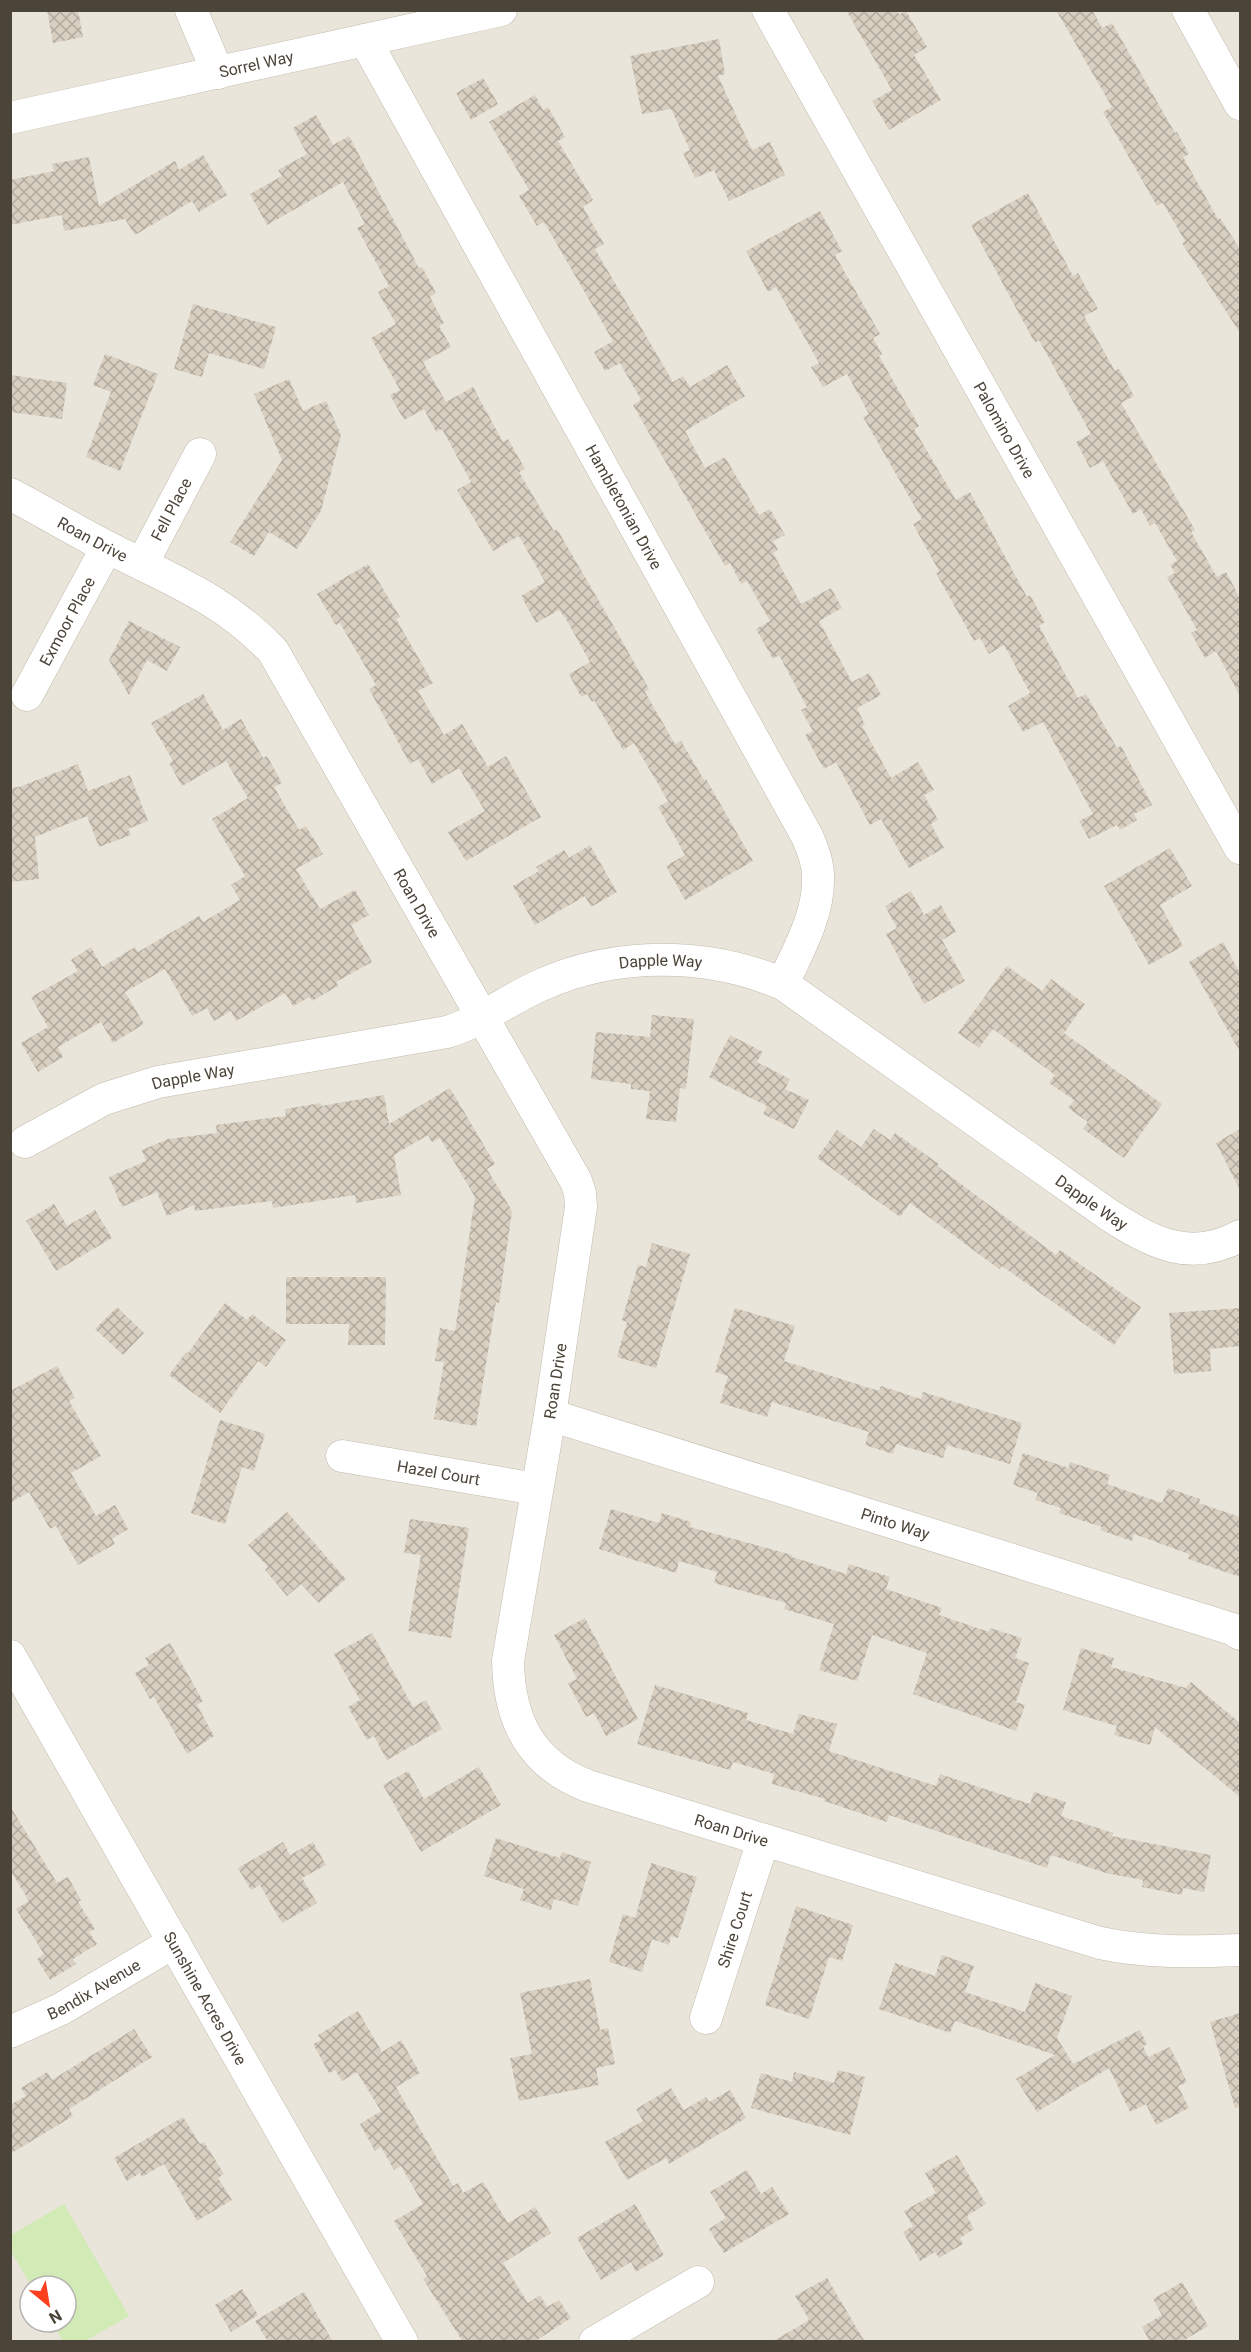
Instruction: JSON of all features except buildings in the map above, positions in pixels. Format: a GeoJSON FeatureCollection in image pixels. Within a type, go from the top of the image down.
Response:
{"type":"FeatureCollection","features":[{"type":"Feature","properties":{"kind":"street"},"geometry":{"type":"LineString","coordinates":[[191,10],[218,72]]}},
{"type":"Feature","properties":{"kind":"street","name":"Sorrel Way"},"geometry":{"type":"LineString","coordinates":[[10,118],[501,10]]}},
{"type":"Feature","properties":{"kind":"street","name":"Palomino Drive"},"geometry":{"type":"LineString","coordinates":[[768,10],[1240,848]]}},
{"type":"Feature","properties":{"kind":"street"},"geometry":{"type":"LineString","coordinates":[[1188,10],[1240,104]]}},
{"type":"Feature","properties":{"kind":"street","name":"Hambletonian Drive"},"geometry":{"type":"LineString","coordinates":[[365,40],[807,836],[816,858],[819,880],[816,900],[783,984]]}},
{"type":"Feature","properties":{"kind":"street","name":"Fell Place"},"geometry":{"type":"LineString","coordinates":[[142,564],[200,454]]}},
{"type":"Feature","properties":{"kind":"street","name":"Roan Drive"},"geometry":{"type":"LineString","coordinates":[[10,494],[107,547],[196,590],[234,615],[273,651],[576,1181],[581,1207],[550,1415],[508,1661],[511,1692],[519,1722],[526,1737],[547,1763],[574,1781],[1100,1943],[1126,1949],[1158,1951],[1240,1950]]}},
{"type":"Feature","properties":{"kind":"street","name":"Exmoor Place"},"geometry":{"type":"LineString","coordinates":[[27,695],[107,547]]}},
{"type":"Feature","properties":{"kind":"street","name":"Dapple Way"},"geometry":{"type":"LineString","coordinates":[[25,1142],[96,1103],[149,1085],[447,1032],[560,977],[627,962],[664,960],[710,964],[761,975],[783,984],[1133,1230],[1165,1245],[1182,1249],[1209,1248],[1240,1236]]}},
{"type":"Feature","properties":{"kind":"street","name":"Pinto Way"},"geometry":{"type":"LineString","coordinates":[[550,1415],[1232,1629],[1240,1634]]}},
{"type":"Feature","properties":{"kind":"street","name":"Hazel Court"},"geometry":{"type":"LineString","coordinates":[[342,1456],[536,1489]]}},
{"type":"Feature","properties":{"kind":"street","name":"Sunshine Acres Drive"},"geometry":{"type":"LineString","coordinates":[[10,1656],[402,2342]]}},
{"type":"Feature","properties":{"kind":"street","name":"Shire Court"},"geometry":{"type":"LineString","coordinates":[[706,2018],[763,1841]]}},
{"type":"Feature","properties":{"kind":"street","name":"Bendix Avenue"},"geometry":{"type":"LineString","coordinates":[[10,2032],[53,2013],[174,1942]]}},
{"type":"Feature","properties":{"kind":"street"},"geometry":{"type":"LineString","coordinates":[[595,2342],[698,2282]]}},
{"type":"Feature","properties":{"kind":"shaded area"},"geometry":{"type":"Polygon","coordinates":[[[11,11],[1240,11],[1240,2341],[11,2342],[11,11]]]}},
{"type":"Feature","properties":{"kind":"green space"},"geometry":{"type":"Polygon","coordinates":[[[64,2204],[129,2316],[85,2341],[63,2341],[59,2334],[78,2334],[78,2274],[24,2274],[11,2251],[11,2235],[64,2204]]]}}]}
